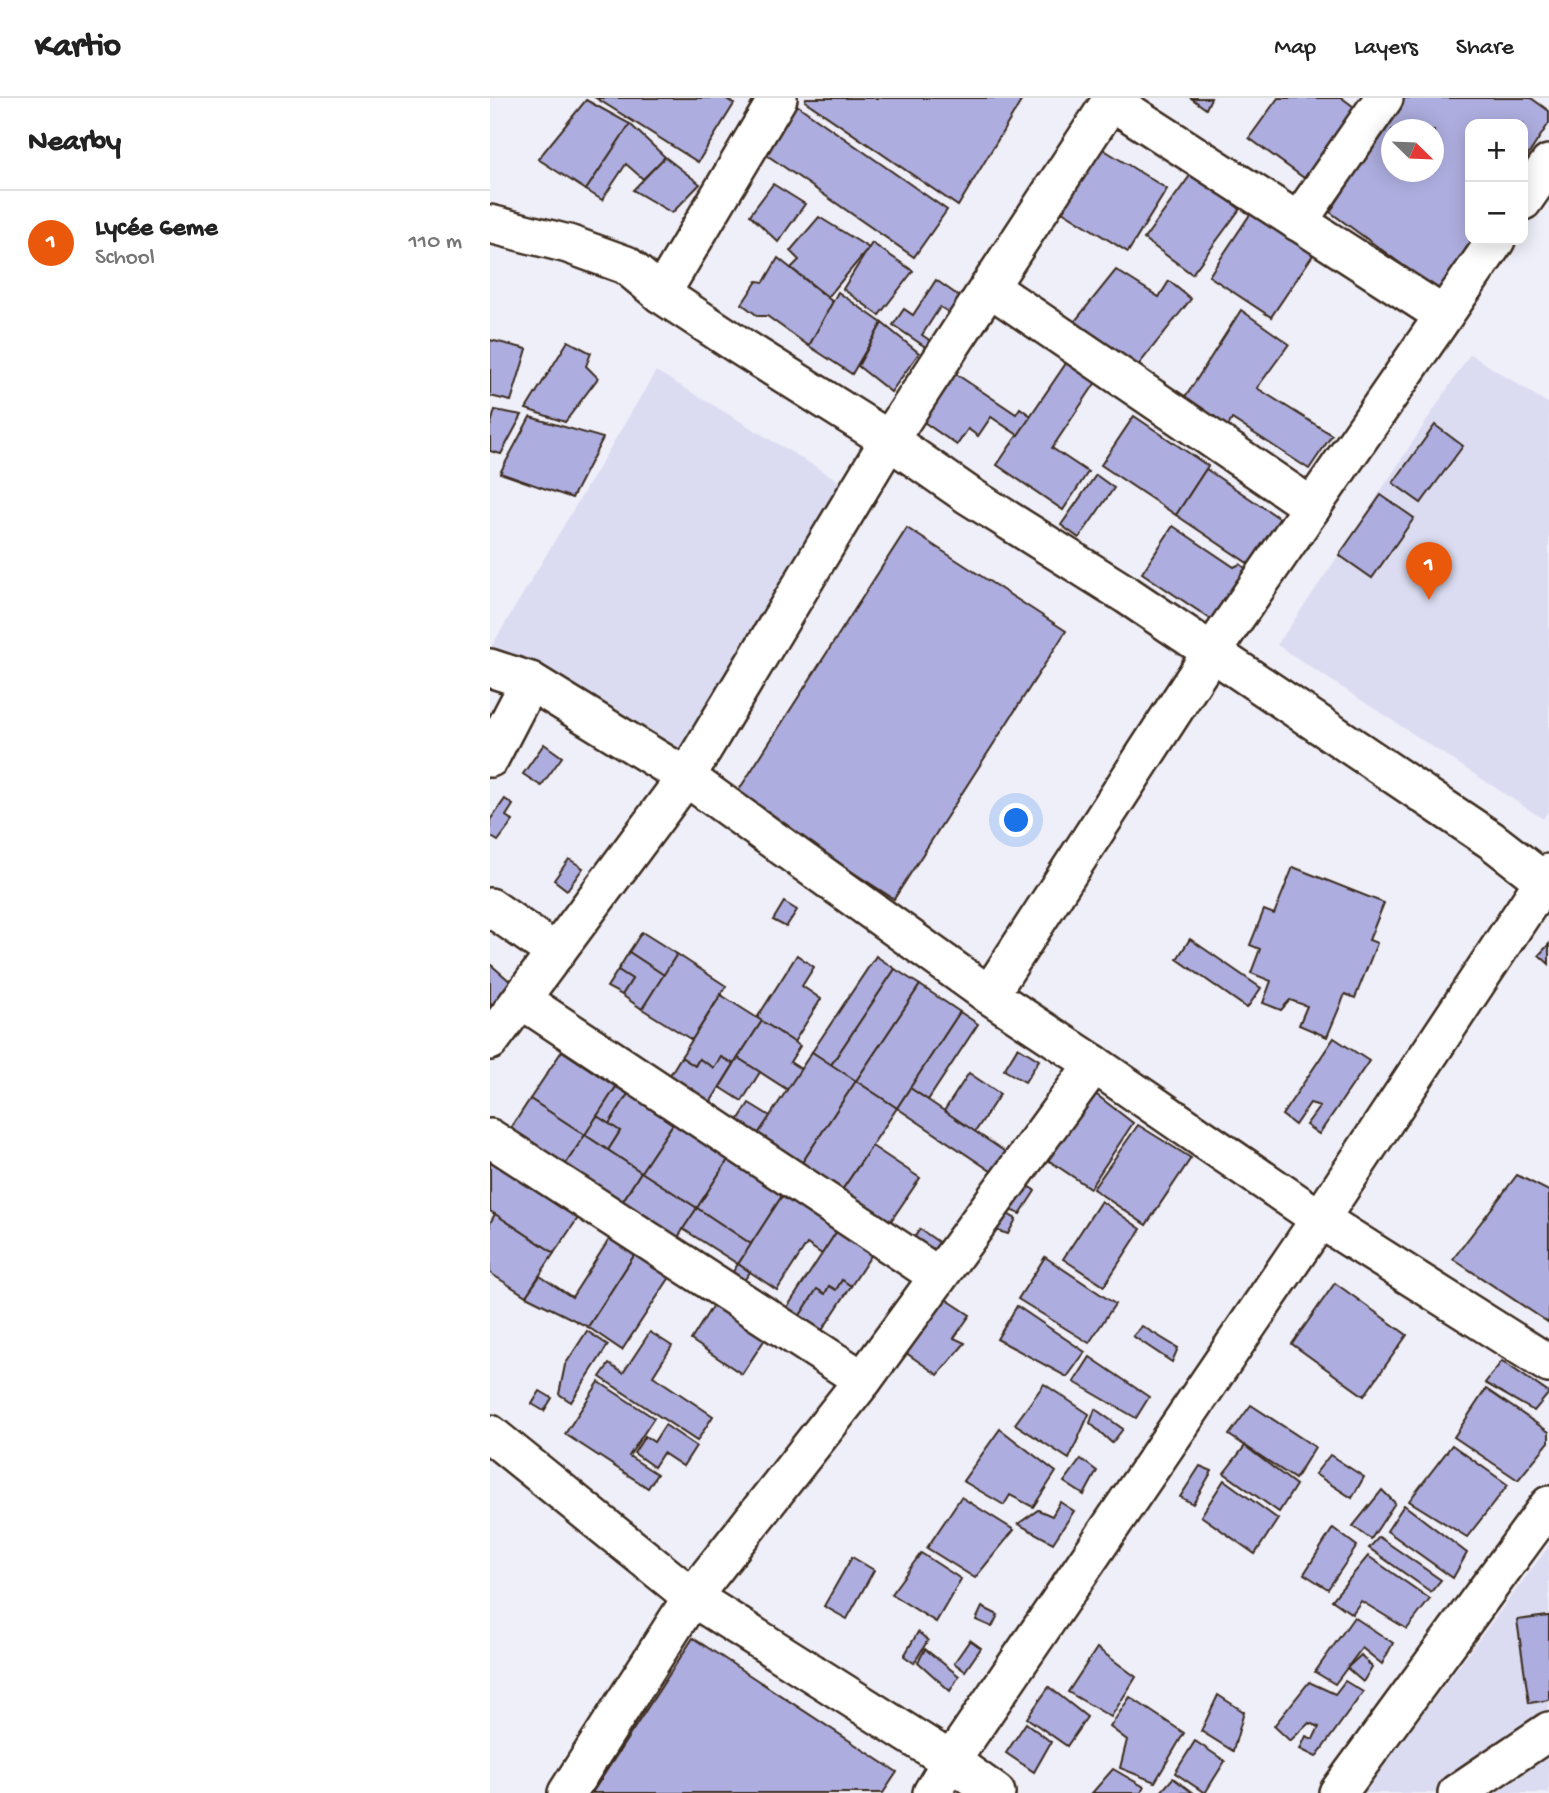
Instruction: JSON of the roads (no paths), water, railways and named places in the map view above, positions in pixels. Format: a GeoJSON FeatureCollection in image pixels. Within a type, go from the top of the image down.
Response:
{"type":"FeatureCollection","features":[{"type":"Feature","properties":{"kind":"street"},"geometry":{"type":"LineString","coordinates":[[661,294],[778,98]]}},
{"type":"Feature","properties":{"kind":"street"},"geometry":{"type":"LineString","coordinates":[[1298,222],[1384,98]]}},
{"type":"Feature","properties":{"kind":"street"},"geometry":{"type":"LineString","coordinates":[[490,1041],[686,777],[889,440],[1111,99],[1443,316]]}},
{"type":"Feature","properties":{"kind":"street"},"geometry":{"type":"LineString","coordinates":[[1528,194],[1549,164]]}},
{"type":"Feature","properties":{"kind":"street"},"geometry":{"type":"LineString","coordinates":[[492,222],[568,244],[626,265],[661,294],[889,440],[968,495],[1127,595],[1547,879],[1320,1219],[951,1761],[932,1793]]}},
{"type":"Feature","properties":{"kind":"street"},"geometry":{"type":"LineString","coordinates":[[989,995],[1212,653],[1493,245]]}},
{"type":"Feature","properties":{"kind":"street"},"geometry":{"type":"LineString","coordinates":[[989,287],[1312,506]]}},
{"type":"Feature","properties":{"kind":"street"},"geometry":{"type":"LineString","coordinates":[[490,668],[530,681],[686,777],[989,995],[1320,1219],[1549,1364]]}},
{"type":"Feature","properties":{"kind":"street"},"geometry":{"type":"LineString","coordinates":[[490,758],[530,681]]}},
{"type":"Feature","properties":{"kind":"street"},"geometry":{"type":"LineString","coordinates":[[490,906],[556,953]]}},
{"type":"Feature","properties":{"kind":"street"},"geometry":{"type":"LineString","coordinates":[[522,1000],[938,1276]]}},
{"type":"Feature","properties":{"kind":"street"},"geometry":{"type":"LineString","coordinates":[[567,1793],[692,1597],[863,1380],[1094,1065]]}},
{"type":"Feature","properties":{"kind":"street"},"geometry":{"type":"LineString","coordinates":[[490,1138],[863,1380]]}},
{"type":"Feature","properties":{"kind":"street"},"geometry":{"type":"LineString","coordinates":[[490,1434],[692,1597],[951,1761],[996,1793]]}},
{"type":"Feature","properties":{"kind":"street"},"geometry":{"type":"LineString","coordinates":[[1338,1793],[1549,1505]]}},
{"type":"Feature","properties":{"kind":"street"},"geometry":{"type":"LineString","coordinates":[[1469,1789],[1549,1731]]}},
{"type":"Feature","properties":{"kind":"place","name":"Lycée 6eme"},"geometry":{"type":"Point","coordinates":[1429,600]}}]}
